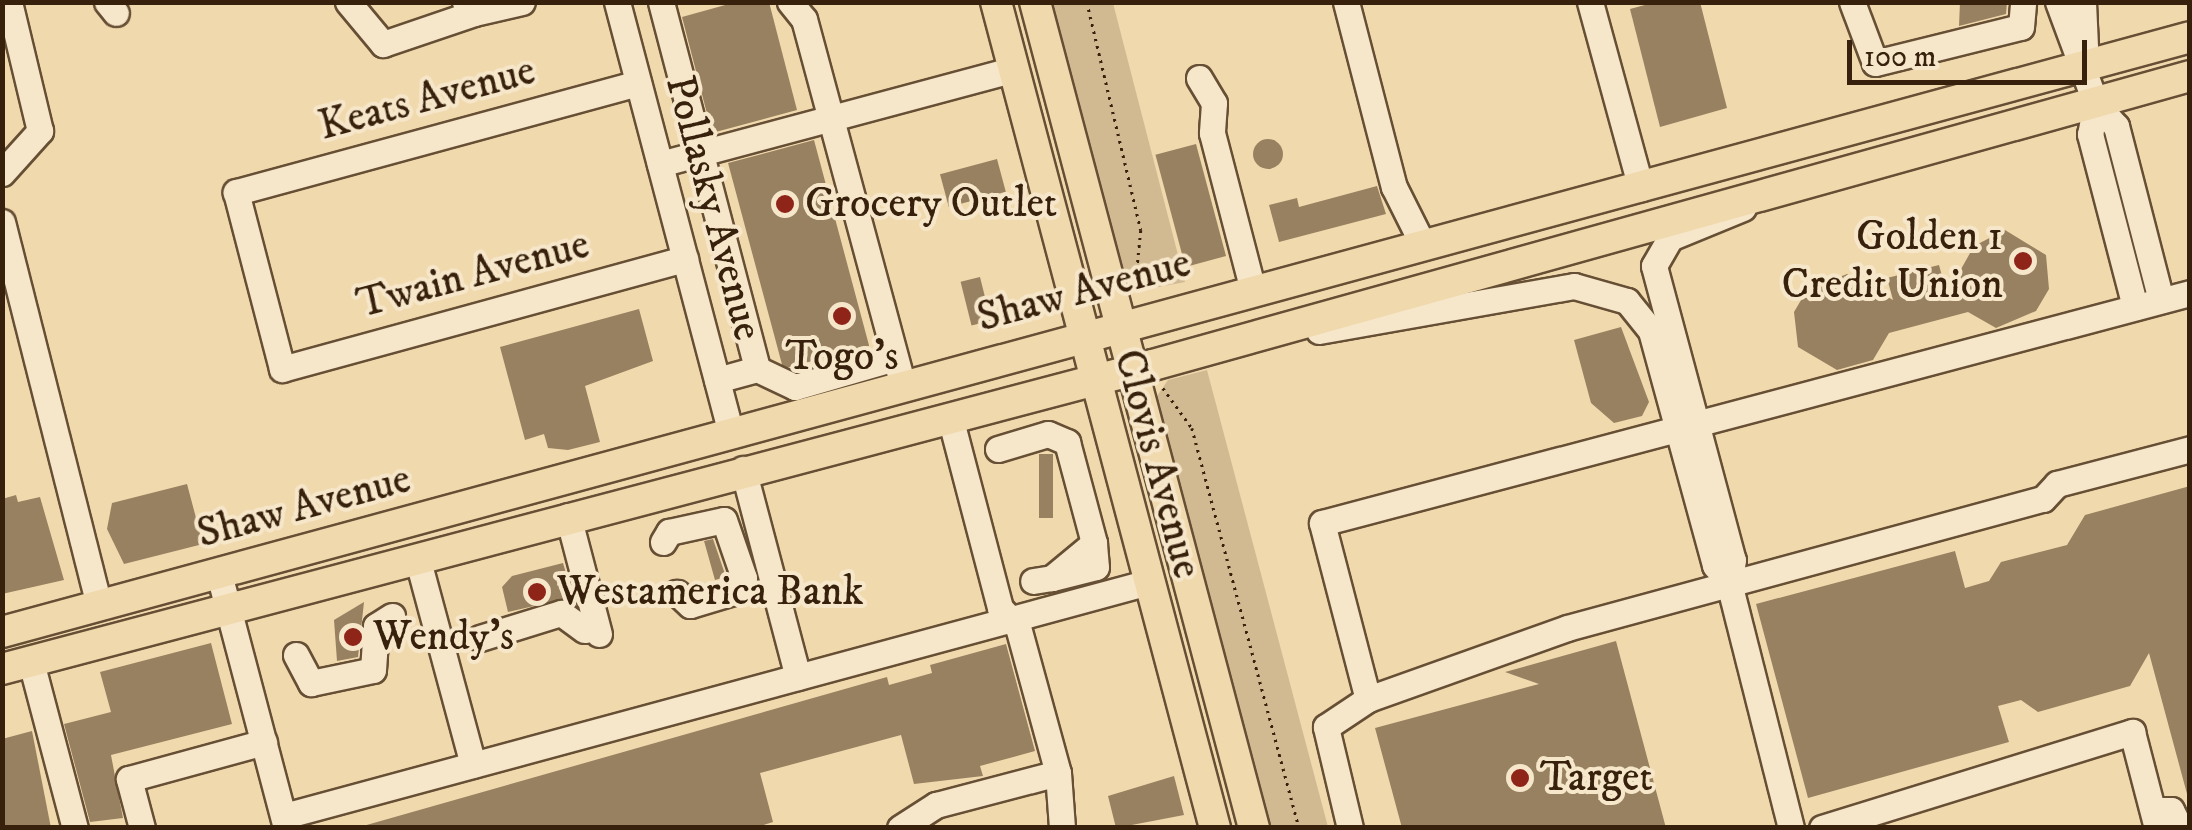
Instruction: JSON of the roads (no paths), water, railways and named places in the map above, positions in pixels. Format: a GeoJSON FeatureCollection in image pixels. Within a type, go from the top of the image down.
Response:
{"type":"FeatureCollection","features":[{"type":"Feature","properties":{"kind":"main road","name":"Clovis Avenue"},"geometry":{"type":"LineString","coordinates":[[996,2],[1144,584],[1215,828]]}},
{"type":"Feature","properties":{"kind":"main road","name":"Clovis Avenue"},"geometry":{"type":"LineString","coordinates":[[1034,2],[1132,321],[1248,826]]}},
{"type":"Feature","properties":{"kind":"main road","name":"Shaw Avenue"},"geometry":{"type":"LineString","coordinates":[[2,632],[732,435],[899,371],[1080,336],[2086,69],[2190,37]]}},
{"type":"Feature","properties":{"kind":"main road","name":"Shaw Avenue"},"geometry":{"type":"LineString","coordinates":[[17,666],[743,469],[1191,354],[2190,76]]}},
{"type":"Feature","properties":{"kind":"main road"},"geometry":{"type":"LineString","coordinates":[[1466,276],[1523,242],[1640,207],[1648,186]]}},
{"type":"Feature","properties":{"kind":"main road"},"geometry":{"type":"LineString","coordinates":[[743,469],[752,448],[842,421],[899,371]]}},
{"type":"Feature","properties":{"kind":"main road"},"geometry":{"type":"LineString","coordinates":[[568,516],[579,496],[727,456],[732,435]]}},
{"type":"Feature","properties":{"kind":"main road"},"geometry":{"type":"LineString","coordinates":[[2,650],[99,606]]}},
{"type":"Feature","properties":{"kind":"street"},"geometry":{"type":"LineString","coordinates":[[2,173],[40,131],[12,60],[9,2]]}},
{"type":"Feature","properties":{"kind":"street"},"geometry":{"type":"LineString","coordinates":[[348,2],[383,44],[470,8],[522,2]]}},
{"type":"Feature","properties":{"kind":"street"},"geometry":{"type":"LineString","coordinates":[[661,2],[757,369]]}},
{"type":"Feature","properties":{"kind":"street"},"geometry":{"type":"LineString","coordinates":[[717,380],[757,369],[795,387],[899,371],[804,19],[790,2]]}},
{"type":"Feature","properties":{"kind":"street"},"geometry":{"type":"LineString","coordinates":[[1346,2],[1394,187],[1424,245]]}},
{"type":"Feature","properties":{"kind":"street"},"geometry":{"type":"LineString","coordinates":[[1590,2],[1648,186]]}},
{"type":"Feature","properties":{"kind":"street"},"geometry":{"type":"LineString","coordinates":[[1606,2],[1648,186]]}},
{"type":"Feature","properties":{"kind":"street"},"geometry":{"type":"LineString","coordinates":[[1853,6],[1875,63],[2021,27],[2023,2]]}},
{"type":"Feature","properties":{"kind":"street"},"geometry":{"type":"LineString","coordinates":[[2058,2],[2096,104],[2116,126],[2161,300]]}},
{"type":"Feature","properties":{"kind":"street"},"geometry":{"type":"LineString","coordinates":[[2083,2],[2092,35],[2086,69]]}},
{"type":"Feature","properties":{"kind":"street","name":"Pollasky Avenue"},"geometry":{"type":"LineString","coordinates":[[625,4],[638,83],[732,435]]}},
{"type":"Feature","properties":{"kind":"street"},"geometry":{"type":"LineString","coordinates":[[660,164],[1012,70]]}},
{"type":"Feature","properties":{"kind":"street"},"geometry":{"type":"LineString","coordinates":[[1198,78],[1214,104],[1212,133],[1253,290]]}},
{"type":"Feature","properties":{"kind":"street","name":"Keats Avenue"},"geometry":{"type":"LineString","coordinates":[[282,369],[236,192],[638,83]]}},
{"type":"Feature","properties":{"kind":"street"},"geometry":{"type":"LineString","coordinates":[[2096,104],[2090,134],[2136,307]]}},
{"type":"Feature","properties":{"kind":"street"},"geometry":{"type":"LineString","coordinates":[[1687,426],[1655,257],[1670,238],[1769,193]]}},
{"type":"Feature","properties":{"kind":"street"},"geometry":{"type":"LineString","coordinates":[[2,203],[2,212]]}},
{"type":"Feature","properties":{"kind":"street"},"geometry":{"type":"LineString","coordinates":[[2,222],[99,606]]}},
{"type":"Feature","properties":{"kind":"street","name":"Twain Avenue"},"geometry":{"type":"LineString","coordinates":[[282,369],[685,259]]}},
{"type":"Feature","properties":{"kind":"street"},"geometry":{"type":"LineString","coordinates":[[1191,354],[1594,287],[1645,320],[1733,560],[1729,584],[1790,828]]}},
{"type":"Feature","properties":{"kind":"street"},"geometry":{"type":"LineString","coordinates":[[1368,698],[1322,523],[2190,293]]}},
{"type":"Feature","properties":{"kind":"street"},"geometry":{"type":"LineString","coordinates":[[950,418],[1058,773],[1062,828]]}},
{"type":"Feature","properties":{"kind":"street"},"geometry":{"type":"LineString","coordinates":[[998,448],[1048,434],[1067,442],[1094,543],[1043,580]]}},
{"type":"Feature","properties":{"kind":"street"},"geometry":{"type":"LineString","coordinates":[[1350,828],[1325,732],[1333,716],[1368,698],[1526,641],[2190,449]]}},
{"type":"Feature","properties":{"kind":"street"},"geometry":{"type":"LineString","coordinates":[[743,469],[798,677]]}},
{"type":"Feature","properties":{"kind":"street"},"geometry":{"type":"LineString","coordinates":[[480,638],[561,613],[592,632],[568,516]]}},
{"type":"Feature","properties":{"kind":"street"},"geometry":{"type":"LineString","coordinates":[[663,542],[669,532],[724,520],[744,578],[740,590],[690,605],[677,593]]}},
{"type":"Feature","properties":{"kind":"street"},"geometry":{"type":"LineString","coordinates":[[417,556],[473,765]]}},
{"type":"Feature","properties":{"kind":"street"},"geometry":{"type":"LineString","coordinates":[[219,574],[285,822],[473,765],[1144,584]]}},
{"type":"Feature","properties":{"kind":"street"},"geometry":{"type":"LineString","coordinates":[[296,655],[312,683],[373,670],[376,626],[392,616]]}},
{"type":"Feature","properties":{"kind":"street"},"geometry":{"type":"LineString","coordinates":[[17,666],[74,828]]}},
{"type":"Feature","properties":{"kind":"street"},"geometry":{"type":"LineString","coordinates":[[1822,828],[1859,820],[2132,732],[2155,818],[2171,810],[2180,828]]}},
{"type":"Feature","properties":{"kind":"street"},"geometry":{"type":"LineString","coordinates":[[142,828],[130,779],[264,742]]}},
{"type":"Feature","properties":{"kind":"street"},"geometry":{"type":"LineString","coordinates":[[900,828],[936,805],[1058,773]]}},
{"type":"Feature","properties":{"kind":"place","name":"Grocery Outlet"},"geometry":{"type":"Point","coordinates":[785,204]}},
{"type":"Feature","properties":{"kind":"place","name":"Golden 1 Credit Union"},"geometry":{"type":"Point","coordinates":[2023,261]}},
{"type":"Feature","properties":{"kind":"place","name":"Togo's"},"geometry":{"type":"Point","coordinates":[842,316]}},
{"type":"Feature","properties":{"kind":"place","name":"Westamerica Bank"},"geometry":{"type":"Point","coordinates":[537,592]}},
{"type":"Feature","properties":{"kind":"place","name":"Wendy's"},"geometry":{"type":"Point","coordinates":[353,637]}},
{"type":"Feature","properties":{"kind":"place","name":"Target"},"geometry":{"type":"Point","coordinates":[1520,778]}}]}
